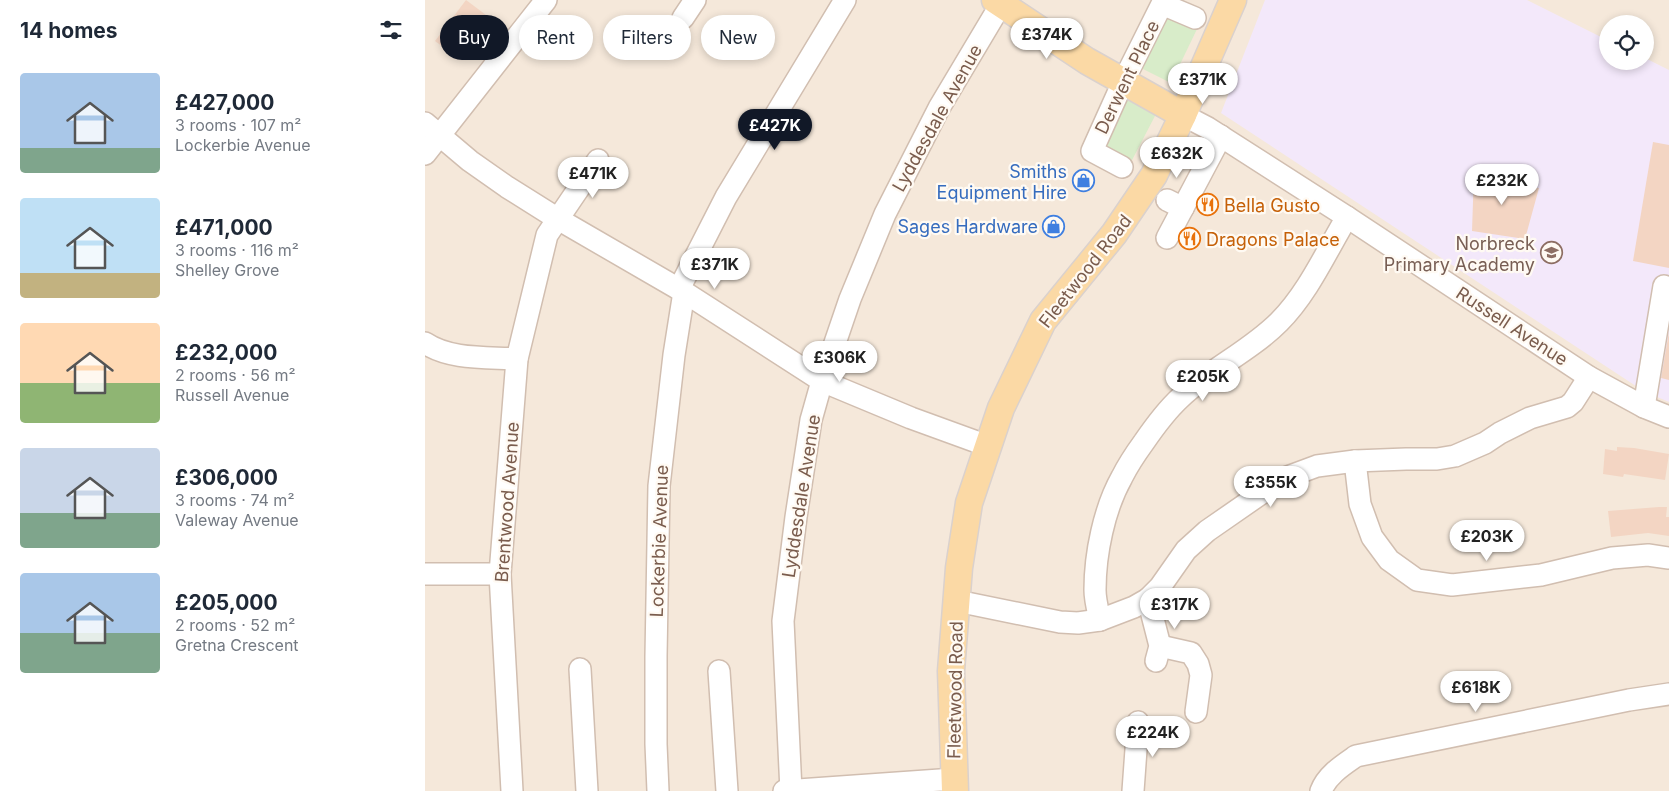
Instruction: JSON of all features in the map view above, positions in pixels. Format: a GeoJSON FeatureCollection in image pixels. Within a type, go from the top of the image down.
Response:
{"type":"FeatureCollection","features":[{"type":"Feature","properties":{"kind":"main road","name":"Fleetwood Road"},"geometry":{"type":"LineString","coordinates":[[955,785],[951,672],[959,568],[969,503],[1001,408],[1043,321],[1114,234],[1154,175],[1183,115],[1233,0]]}},
{"type":"Feature","properties":{"kind":"main road"},"geometry":{"type":"LineString","coordinates":[[998,2],[1123,82],[1183,115]]}},
{"type":"Feature","properties":{"kind":"street"},"geometry":{"type":"LineString","coordinates":[[425,154],[432,128],[546,0]]}},
{"type":"Feature","properties":{"kind":"street"},"geometry":{"type":"LineString","coordinates":[[685,15],[695,0]]}},
{"type":"Feature","properties":{"kind":"street","name":"Lockerbie Avenue"},"geometry":{"type":"LineString","coordinates":[[658,791],[656,656],[659,486],[682,290],[726,197],[845,0]]}},
{"type":"Feature","properties":{"kind":"street","name":"Lyddesdale Avenue"},"geometry":{"type":"LineString","coordinates":[[791,791],[783,621],[811,420],[850,299],[885,214],[935,117],[998,2]]}},
{"type":"Feature","properties":{"kind":"street","name":"Derwent Place"},"geometry":{"type":"LineString","coordinates":[[1122,167],[1092,151],[1123,82],[1162,4],[1195,18]]}},
{"type":"Feature","properties":{"kind":"street","name":"Russell Avenue"},"geometry":{"type":"LineString","coordinates":[[1183,115],[1221,136],[1347,217],[1589,377],[1644,407],[1669,417]]}},
{"type":"Feature","properties":{"kind":"street"},"geometry":{"type":"LineString","coordinates":[[432,128],[470,161],[507,187],[558,219],[682,290],[822,381],[911,418],[988,446]]}},
{"type":"Feature","properties":{"kind":"street"},"geometry":{"type":"LineString","coordinates":[[1167,238],[1175,204],[1221,136]]}},
{"type":"Feature","properties":{"kind":"street","name":"Brentwood Avenue"},"geometry":{"type":"LineString","coordinates":[[512,791],[500,574],[517,359],[547,236],[598,160]]}},
{"type":"Feature","properties":{"kind":"street"},"geometry":{"type":"LineString","coordinates":[[1100,620],[1095,592],[1098,554],[1104,524],[1121,478],[1159,420],[1180,397],[1206,376],[1234,358],[1280,321],[1295,303],[1314,274],[1347,217]]}},
{"type":"Feature","properties":{"kind":"street"},"geometry":{"type":"LineString","coordinates":[[1644,407],[1664,286]]}},
{"type":"Feature","properties":{"kind":"street"},"geometry":{"type":"LineString","coordinates":[[425,343],[449,353],[517,359]]}},
{"type":"Feature","properties":{"kind":"street"},"geometry":{"type":"LineString","coordinates":[[957,601],[1060,622],[1078,623],[1100,620],[1127,610],[1148,599],[1186,550],[1207,531],[1282,479],[1317,466],[1355,461],[1437,459],[1455,456],[1485,443],[1499,433],[1530,418],[1567,407],[1573,402],[1589,377]]}},
{"type":"Feature","properties":{"kind":"street"},"geometry":{"type":"LineString","coordinates":[[1355,461],[1360,504],[1371,537],[1389,560],[1417,580],[1452,585],[1541,574],[1612,558],[1648,555],[1669,558]]}},
{"type":"Feature","properties":{"kind":"street"},"geometry":{"type":"LineString","coordinates":[[425,574],[500,574]]}},
{"type":"Feature","properties":{"kind":"street"},"geometry":{"type":"LineString","coordinates":[[1148,599],[1158,654],[1191,653],[1198,664],[1201,675],[1197,712]]}},
{"type":"Feature","properties":{"kind":"street"},"geometry":{"type":"LineString","coordinates":[[579,669],[587,791]]}},
{"type":"Feature","properties":{"kind":"street"},"geometry":{"type":"LineString","coordinates":[[719,671],[727,791]]}},
{"type":"Feature","properties":{"kind":"street"},"geometry":{"type":"LineString","coordinates":[[1321,791],[1338,769],[1356,756],[1629,700],[1669,694]]}},
{"type":"Feature","properties":{"kind":"street"},"geometry":{"type":"LineString","coordinates":[[1133,791],[1138,722]]}},
{"type":"Feature","properties":{"kind":"street"},"geometry":{"type":"LineString","coordinates":[[784,791],[955,785]]}},
{"type":"Feature","properties":{"kind":"shaded area"},"geometry":{"type":"Polygon","coordinates":[[[425,0],[1669,0],[1669,791],[425,791],[425,0]]]}},
{"type":"Feature","properties":{"kind":"shaded area","name":"Norbreck Primary Academy"},"geometry":{"type":"Polygon","coordinates":[[[1265,0],[1527,0],[1599,36],[1599,70],[1654,70],[1654,62],[1669,70],[1669,402],[1645,392],[1221,113],[1265,0]]]}},
{"type":"Feature","properties":{"kind":"green space"},"geometry":{"type":"Polygon","coordinates":[[[1169,18],[1198,27],[1171,83],[1141,68],[1165,21],[1169,18]]]}},
{"type":"Feature","properties":{"kind":"green space"},"geometry":{"type":"Polygon","coordinates":[[[1127,100],[1156,114],[1130,164],[1106,147],[1106,143],[1127,100]]]}},
{"type":"Feature","properties":{"kind":"building"},"geometry":{"type":"Polygon","coordinates":[[[466,0],[486,15],[455,15],[466,0]]]}},
{"type":"Feature","properties":{"kind":"building"},"geometry":{"type":"Polygon","coordinates":[[[440,34],[440,45],[435,41],[440,34]]]}},
{"type":"Feature","properties":{"kind":"building"},"geometry":{"type":"Polygon","coordinates":[[[1653,142],[1669,145],[1669,268],[1633,261],[1653,142]]]}},
{"type":"Feature","properties":{"kind":"building"},"geometry":{"type":"Polygon","coordinates":[[[1474,172],[1505,175],[1509,185],[1539,188],[1525,239],[1472,231],[1474,172]]]}},
{"type":"Feature","properties":{"kind":"building"},"geometry":{"type":"Polygon","coordinates":[[[1669,332],[1669,380],[1661,378],[1669,332]]]}},
{"type":"Feature","properties":{"kind":"building"},"geometry":{"type":"Polygon","coordinates":[[[1617,447],[1669,454],[1665,480],[1624,474],[1623,477],[1603,474],[1605,449],[1617,451],[1617,447]]]}},
{"type":"Feature","properties":{"kind":"building"},"geometry":{"type":"Polygon","coordinates":[[[1667,507],[1666,517],[1669,517],[1669,536],[1648,533],[1611,537],[1608,511],[1667,507]]]}},
{"type":"Feature","properties":{"kind":"place","name":"Smiths Equipment Hire"},"geometry":{"type":"Point","coordinates":[1083,181]}},
{"type":"Feature","properties":{"kind":"place","name":"Bella Gusto"},"geometry":{"type":"Point","coordinates":[1208,205]}},
{"type":"Feature","properties":{"kind":"place","name":"Sages Hardware"},"geometry":{"type":"Point","coordinates":[1054,226]}},
{"type":"Feature","properties":{"kind":"place","name":"Dragons Palace"},"geometry":{"type":"Point","coordinates":[1190,239]}},
{"type":"Feature","properties":{"kind":"place","name":"Norbreck Primary Academy"},"geometry":{"type":"Point","coordinates":[1551,253]}}]}
